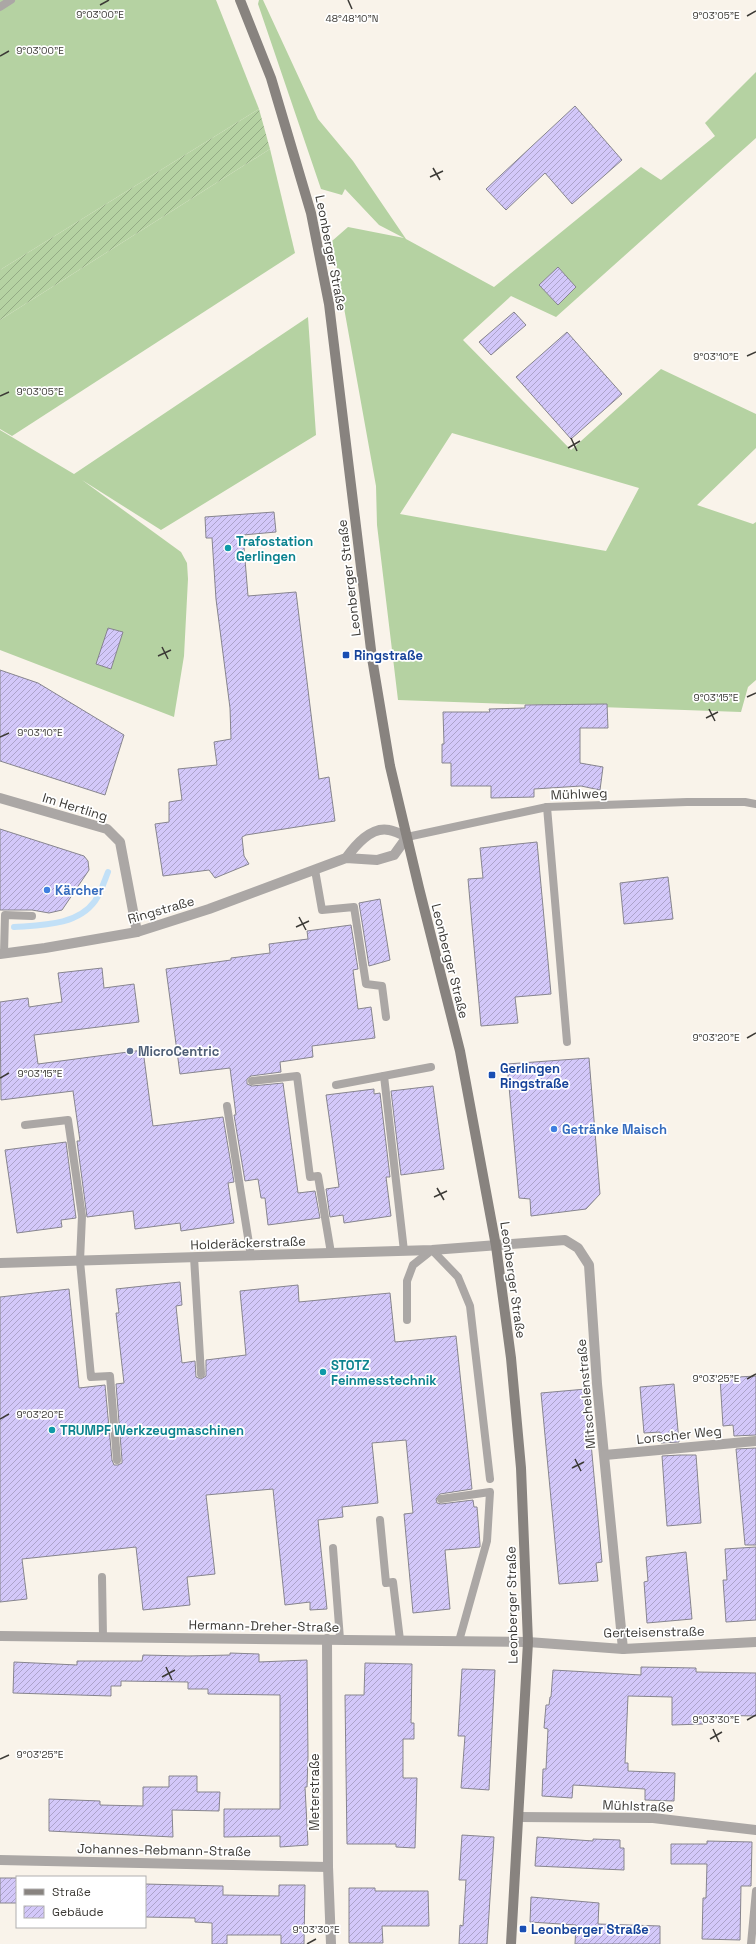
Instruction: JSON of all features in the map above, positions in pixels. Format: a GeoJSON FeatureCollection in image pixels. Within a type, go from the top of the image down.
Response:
{"type":"FeatureCollection","features":[{"type":"Feature","properties":{"kind":"main road","name":"Leonberger Straße"},"geometry":{"type":"LineString","coordinates":[[240,0],[271,78],[311,213],[328,304],[336,359],[372,658],[390,766],[460,1051],[496,1246],[511,1358],[521,1468],[528,1642],[511,1944]]}},
{"type":"Feature","properties":{"kind":"street","name":"Im Hertling"},"geometry":{"type":"LineString","coordinates":[[0,798],[107,829],[120,842],[137,932]]}},
{"type":"Feature","properties":{"kind":"street","name":"Ringstraße"},"geometry":{"type":"LineString","coordinates":[[2,953],[45,948],[137,932],[209,909],[346,858],[377,860],[394,855],[407,837],[388,830],[374,832],[358,843],[346,858]]}},
{"type":"Feature","properties":{"kind":"street","name":"Mitschelenstraße"},"geometry":{"type":"LineString","coordinates":[[496,1246],[565,1240],[578,1248],[589,1265],[597,1384],[623,1649]]}},
{"type":"Feature","properties":{"kind":"street","name":"Holderäckerstraße"},"geometry":{"type":"LineString","coordinates":[[0,1263],[404,1251],[496,1246]]}},
{"type":"Feature","properties":{"kind":"street","name":"Lorscher Weg"},"geometry":{"type":"LineString","coordinates":[[605,1455],[756,1441]]}},
{"type":"Feature","properties":{"kind":"street","name":"Hermann-Dreher-Straße"},"geometry":{"type":"LineString","coordinates":[[0,1636],[528,1642]]}},
{"type":"Feature","properties":{"kind":"street","name":"Meterstraße"},"geometry":{"type":"LineString","coordinates":[[327,1639],[328,1867],[331,1944]]}},
{"type":"Feature","properties":{"kind":"street","name":"Gerteisenstraße"},"geometry":{"type":"LineString","coordinates":[[528,1642],[623,1649],[756,1642]]}},
{"type":"Feature","properties":{"kind":"street","name":"Mühlstraße"},"geometry":{"type":"LineString","coordinates":[[519,1817],[653,1818],[756,1830]]}},
{"type":"Feature","properties":{"kind":"street","name":"Johannes-Rebmann-Straße"},"geometry":{"type":"LineString","coordinates":[[0,1860],[328,1867]]}},
{"type":"Feature","properties":{"kind":"lane"},"geometry":{"type":"LineString","coordinates":[[0,7],[11,0]]}},
{"type":"Feature","properties":{"kind":"lane","name":"Mühlweg"},"geometry":{"type":"LineString","coordinates":[[407,837],[548,807],[687,802],[745,802],[756,804]]}},
{"type":"Feature","properties":{"kind":"lane"},"geometry":{"type":"LineString","coordinates":[[548,807],[566,1042]]}},
{"type":"Feature","properties":{"kind":"lane"},"geometry":{"type":"LineString","coordinates":[[315,870],[322,910],[354,907],[366,984],[382,986],[386,1017]]}},
{"type":"Feature","properties":{"kind":"lane"},"geometry":{"type":"LineString","coordinates":[[2,953],[5,916],[32,916]]}},
{"type":"Feature","properties":{"kind":"lane"},"geometry":{"type":"LineString","coordinates":[[336,1084],[431,1068]]}},
{"type":"Feature","properties":{"kind":"lane"},"geometry":{"type":"LineString","coordinates":[[252,1081],[296,1076],[310,1177],[318,1176],[331,1253]]}},
{"type":"Feature","properties":{"kind":"lane"},"geometry":{"type":"LineString","coordinates":[[384,1076],[404,1251]]}},
{"type":"Feature","properties":{"kind":"lane"},"geometry":{"type":"LineString","coordinates":[[227,1106],[251,1256]]}},
{"type":"Feature","properties":{"kind":"lane"},"geometry":{"type":"LineString","coordinates":[[25,1125],[68,1120],[82,1216],[80,1261],[91,1376],[110,1376],[116,1460]]}},
{"type":"Feature","properties":{"kind":"lane"},"geometry":{"type":"LineString","coordinates":[[407,1320],[407,1281],[413,1265],[432,1250],[458,1277],[470,1306],[490,1479]]}},
{"type":"Feature","properties":{"kind":"lane"},"geometry":{"type":"LineString","coordinates":[[194,1258],[201,1374]]}},
{"type":"Feature","properties":{"kind":"lane"},"geometry":{"type":"LineString","coordinates":[[441,1499],[490,1492],[487,1541],[459,1641]]}},
{"type":"Feature","properties":{"kind":"lane"},"geometry":{"type":"LineString","coordinates":[[380,1520],[386,1583],[393,1582],[400,1640]]}},
{"type":"Feature","properties":{"kind":"lane"},"geometry":{"type":"LineString","coordinates":[[333,1548],[340,1639]]}},
{"type":"Feature","properties":{"kind":"lane"},"geometry":{"type":"LineString","coordinates":[[102,1577],[103,1637]]}},
{"type":"Feature","properties":{"kind":"lane"},"geometry":{"type":"LineString","coordinates":[[751,1944],[756,1891]]}},
{"type":"Feature","properties":{"kind":"green space"},"geometry":{"type":"Polygon","coordinates":[[[0,0],[216,0],[259,109],[0,270],[0,0]]]}},
{"type":"Feature","properties":{"kind":"green space"},"geometry":{"type":"Polygon","coordinates":[[[259,0],[263,0],[318,119],[353,161],[406,239],[494,287],[641,167],[661,180],[715,136],[705,123],[756,72],[756,138],[556,317],[511,296],[463,340],[571,450],[661,369],[756,414],[756,448],[697,505],[753,524],[756,522],[756,680],[748,687],[741,712],[398,700],[377,525],[376,486],[332,241],[348,227],[404,238],[379,225],[345,189],[342,195],[321,189],[258,4],[259,0]],[[452,433],[400,514],[606,551],[639,488],[452,433]]]}},
{"type":"Feature","properties":{"kind":"green space"},"geometry":{"type":"Polygon","coordinates":[[[259,109],[270,149],[0,320],[0,270],[259,109]]]}},
{"type":"Feature","properties":{"kind":"green space"},"geometry":{"type":"Polygon","coordinates":[[[270,149],[295,253],[12,436],[0,429],[0,320],[270,149]]]}},
{"type":"Feature","properties":{"kind":"green space"},"geometry":{"type":"Polygon","coordinates":[[[308,317],[316,435],[161,530],[82,480],[181,552],[187,563],[188,579],[184,656],[174,717],[0,650],[0,430],[74,474],[308,317]]]}},
{"type":"Feature","properties":{"kind":"building"},"geometry":{"type":"Polygon","coordinates":[[[575,106],[622,160],[572,204],[545,173],[506,210],[486,189],[575,106]]]}},
{"type":"Feature","properties":{"kind":"building"},"geometry":{"type":"Polygon","coordinates":[[[558,267],[576,287],[558,305],[539,285],[558,267]]]}},
{"type":"Feature","properties":{"kind":"building"},"geometry":{"type":"Polygon","coordinates":[[[514,312],[526,325],[491,355],[479,342],[514,312]]]}},
{"type":"Feature","properties":{"kind":"building"},"geometry":{"type":"Polygon","coordinates":[[[567,332],[622,394],[571,439],[516,377],[567,332]]]}},
{"type":"Feature","properties":{"kind":"building"},"geometry":{"type":"Polygon","coordinates":[[[274,512],[276,532],[243,535],[248,596],[296,592],[319,779],[329,777],[335,821],[246,835],[242,837],[244,856],[249,864],[215,878],[209,870],[163,876],[155,824],[169,822],[169,802],[182,800],[178,769],[217,765],[214,742],[231,739],[230,708],[216,599],[212,538],[206,538],[205,517],[274,512]]]}},
{"type":"Feature","properties":{"kind":"building"},"geometry":{"type":"Polygon","coordinates":[[[108,628],[123,632],[111,669],[96,664],[108,628]]]}},
{"type":"Feature","properties":{"kind":"building"},"geometry":{"type":"Polygon","coordinates":[[[0,670],[38,683],[124,735],[105,795],[0,761],[0,670]]]}},
{"type":"Feature","properties":{"kind":"building"},"geometry":{"type":"Polygon","coordinates":[[[607,704],[608,728],[580,728],[580,763],[603,767],[600,790],[581,786],[534,789],[534,797],[491,798],[491,786],[451,786],[451,763],[442,763],[442,744],[444,744],[443,712],[490,712],[489,709],[525,708],[525,705],[607,704]]]}},
{"type":"Feature","properties":{"kind":"building","name":"Kärcher"},"geometry":{"type":"Polygon","coordinates":[[[0,829],[84,856],[88,861],[89,870],[62,910],[49,913],[32,910],[0,910],[0,829]]]}},
{"type":"Feature","properties":{"kind":"building"},"geometry":{"type":"Polygon","coordinates":[[[537,842],[551,994],[515,997],[518,1023],[481,1026],[468,879],[483,878],[480,848],[537,842]]]}},
{"type":"Feature","properties":{"kind":"building"},"geometry":{"type":"Polygon","coordinates":[[[668,877],[673,919],[624,924],[620,883],[668,877]]]}},
{"type":"Feature","properties":{"kind":"building"},"geometry":{"type":"Polygon","coordinates":[[[380,899],[390,960],[369,966],[359,903],[380,899]]]}},
{"type":"Feature","properties":{"kind":"building"},"geometry":{"type":"Polygon","coordinates":[[[351,925],[358,969],[353,970],[358,1009],[371,1007],[375,1038],[312,1046],[313,1057],[280,1062],[281,1072],[251,1076],[247,1079],[247,1084],[252,1086],[283,1083],[298,1193],[315,1191],[320,1218],[268,1225],[265,1198],[261,1198],[258,1179],[245,1181],[234,1115],[236,1115],[230,1068],[180,1074],[166,969],[270,953],[269,944],[308,939],[307,931],[351,925]]]}},
{"type":"Feature","properties":{"kind":"building"},"geometry":{"type":"Polygon","coordinates":[[[102,968],[104,988],[134,984],[139,1022],[34,1035],[38,1064],[143,1050],[153,1126],[223,1117],[234,1182],[228,1183],[234,1223],[181,1231],[180,1223],[135,1229],[133,1211],[87,1217],[77,1141],[80,1141],[73,1091],[1,1100],[0,1002],[28,998],[29,1007],[62,1002],[58,973],[102,968]]]}},
{"type":"Feature","properties":{"kind":"building","name":"Getränke Maisch"},"geometry":{"type":"Polygon","coordinates":[[[589,1058],[600,1194],[586,1209],[531,1216],[530,1199],[519,1198],[507,1064],[589,1058]]]}},
{"type":"Feature","properties":{"kind":"building"},"geometry":{"type":"Polygon","coordinates":[[[433,1086],[444,1169],[401,1175],[391,1091],[433,1086]]]}},
{"type":"Feature","properties":{"kind":"building"},"geometry":{"type":"Polygon","coordinates":[[[374,1089],[374,1094],[380,1093],[390,1177],[386,1177],[391,1216],[344,1223],[343,1215],[330,1217],[326,1189],[339,1187],[326,1095],[374,1089]]]}},
{"type":"Feature","properties":{"kind":"building"},"geometry":{"type":"Polygon","coordinates":[[[66,1142],[76,1218],[61,1220],[62,1227],[17,1233],[5,1150],[66,1142]]]}},
{"type":"Feature","properties":{"kind":"building"},"geometry":{"type":"Polygon","coordinates":[[[180,1282],[182,1305],[176,1306],[182,1363],[195,1361],[196,1377],[201,1379],[206,1376],[206,1360],[246,1355],[240,1291],[298,1285],[299,1302],[390,1293],[395,1342],[456,1336],[472,1489],[440,1494],[436,1499],[437,1503],[441,1504],[473,1500],[474,1507],[477,1507],[480,1547],[445,1550],[450,1609],[413,1613],[404,1514],[413,1513],[406,1440],[372,1443],[378,1503],[342,1507],[343,1517],[318,1520],[327,1609],[310,1610],[310,1602],[285,1605],[273,1489],[206,1495],[215,1574],[187,1577],[190,1605],[143,1610],[136,1547],[22,1559],[27,1599],[0,1602],[0,1297],[69,1289],[79,1388],[105,1385],[112,1460],[114,1465],[118,1465],[122,1463],[122,1460],[116,1384],[124,1383],[116,1313],[119,1313],[116,1289],[180,1282]]]}},
{"type":"Feature","properties":{"kind":"building"},"geometry":{"type":"Polygon","coordinates":[[[756,1376],[756,1435],[734,1436],[733,1425],[723,1426],[720,1378],[756,1376]]]}},
{"type":"Feature","properties":{"kind":"building"},"geometry":{"type":"Polygon","coordinates":[[[674,1384],[679,1442],[661,1443],[660,1432],[644,1433],[640,1387],[674,1384]]]}},
{"type":"Feature","properties":{"kind":"building"},"geometry":{"type":"Polygon","coordinates":[[[586,1389],[602,1562],[596,1563],[598,1581],[559,1584],[541,1393],[586,1389]]]}},
{"type":"Feature","properties":{"kind":"building"},"geometry":{"type":"Polygon","coordinates":[[[756,1448],[756,1545],[745,1545],[736,1449],[756,1448]]]}},
{"type":"Feature","properties":{"kind":"building"},"geometry":{"type":"Polygon","coordinates":[[[696,1455],[701,1523],[667,1526],[662,1456],[696,1455]]]}},
{"type":"Feature","properties":{"kind":"building"},"geometry":{"type":"Polygon","coordinates":[[[756,1547],[756,1620],[726,1622],[723,1580],[727,1580],[725,1549],[756,1547]]]}},
{"type":"Feature","properties":{"kind":"building"},"geometry":{"type":"Polygon","coordinates":[[[686,1552],[692,1619],[647,1623],[644,1582],[648,1581],[646,1557],[686,1552]]]}},
{"type":"Feature","properties":{"kind":"building"},"geometry":{"type":"Polygon","coordinates":[[[230,1653],[259,1654],[259,1662],[307,1660],[308,1756],[307,1787],[305,1787],[308,1845],[280,1847],[280,1836],[224,1837],[224,1809],[280,1809],[280,1695],[208,1694],[208,1689],[188,1689],[188,1682],[121,1681],[121,1686],[111,1686],[111,1696],[13,1693],[14,1662],[77,1665],[77,1661],[142,1661],[143,1655],[188,1656],[230,1655],[230,1653]]]}},
{"type":"Feature","properties":{"kind":"building"},"geometry":{"type":"Polygon","coordinates":[[[365,1663],[412,1664],[411,1723],[414,1723],[414,1739],[403,1739],[403,1778],[417,1778],[415,1848],[396,1847],[396,1844],[347,1844],[345,1695],[364,1695],[365,1663]]]}},
{"type":"Feature","properties":{"kind":"building"},"geometry":{"type":"Polygon","coordinates":[[[641,1667],[696,1668],[696,1672],[756,1673],[756,1716],[703,1715],[703,1724],[672,1725],[672,1697],[628,1696],[625,1763],[628,1763],[628,1771],[675,1773],[674,1801],[645,1800],[645,1789],[573,1785],[572,1798],[542,1796],[543,1769],[546,1769],[548,1729],[544,1728],[546,1705],[549,1705],[551,1697],[553,1670],[641,1675],[641,1667]]]}},
{"type":"Feature","properties":{"kind":"building"},"geometry":{"type":"Polygon","coordinates":[[[462,1669],[495,1670],[489,1790],[461,1788],[465,1736],[458,1736],[462,1669]]]}},
{"type":"Feature","properties":{"kind":"building"},"geometry":{"type":"Polygon","coordinates":[[[169,1776],[197,1776],[197,1792],[220,1792],[219,1811],[172,1810],[173,1837],[49,1831],[49,1799],[100,1801],[100,1805],[143,1806],[143,1787],[169,1787],[169,1776]]]}},
{"type":"Feature","properties":{"kind":"building"},"geometry":{"type":"Polygon","coordinates":[[[462,1835],[494,1837],[487,1944],[459,1944],[460,1925],[463,1926],[466,1880],[459,1880],[462,1835]]]}},
{"type":"Feature","properties":{"kind":"building"},"geometry":{"type":"Polygon","coordinates":[[[537,1837],[593,1841],[593,1839],[620,1840],[620,1848],[624,1848],[624,1870],[535,1866],[537,1837]]]}},
{"type":"Feature","properties":{"kind":"building"},"geometry":{"type":"Polygon","coordinates":[[[707,1841],[752,1842],[751,1886],[741,1886],[740,1940],[702,1939],[703,1898],[706,1898],[707,1864],[671,1864],[671,1844],[707,1844],[707,1841]]]}},
{"type":"Feature","properties":{"kind":"building"},"geometry":{"type":"Polygon","coordinates":[[[0,1878],[16,1878],[16,1903],[0,1903],[0,1878]]]}},
{"type":"Feature","properties":{"kind":"building"},"geometry":{"type":"Polygon","coordinates":[[[146,1884],[223,1886],[223,1895],[279,1896],[279,1885],[305,1885],[304,1944],[281,1944],[281,1935],[227,1935],[227,1944],[212,1944],[212,1923],[195,1922],[195,1918],[146,1917],[146,1884]]]}},
{"type":"Feature","properties":{"kind":"building"},"geometry":{"type":"Polygon","coordinates":[[[349,1888],[375,1888],[375,1891],[428,1891],[429,1926],[382,1926],[383,1943],[349,1943],[349,1888]]]}},
{"type":"Feature","properties":{"kind":"building"},"geometry":{"type":"Polygon","coordinates":[[[531,1897],[599,1903],[598,1924],[660,1926],[660,1944],[575,1944],[576,1925],[530,1922],[531,1897]]]}},
{"type":"Feature","properties":{"kind":"waterway"},"geometry":{"type":"LineString","coordinates":[[14,927],[58,923],[79,915],[95,901],[101,891],[108,872]]}},
{"type":"Feature","properties":{"kind":"place","name":"Trafostation Gerlingen"},"geometry":{"type":"Point","coordinates":[228,548]}},
{"type":"Feature","properties":{"kind":"place","name":"Ringstraße"},"geometry":{"type":"Point","coordinates":[346,655]}},
{"type":"Feature","properties":{"kind":"place","name":"Kärcher"},"geometry":{"type":"Point","coordinates":[47,890]}},
{"type":"Feature","properties":{"kind":"place","name":"MicroCentric"},"geometry":{"type":"Point","coordinates":[130,1051]}},
{"type":"Feature","properties":{"kind":"place","name":"Gerlingen Ringstraße"},"geometry":{"type":"Point","coordinates":[492,1075]}},
{"type":"Feature","properties":{"kind":"place","name":"Getränke Maisch"},"geometry":{"type":"Point","coordinates":[554,1129]}},
{"type":"Feature","properties":{"kind":"place","name":"STOTZ Feinmesstechnik"},"geometry":{"type":"Point","coordinates":[323,1372]}},
{"type":"Feature","properties":{"kind":"place","name":"TRUMPF Werkzeugmaschinen"},"geometry":{"type":"Point","coordinates":[52,1430]}},
{"type":"Feature","properties":{"kind":"place","name":"Leonberger Straße"},"geometry":{"type":"Point","coordinates":[523,1929]}}]}
